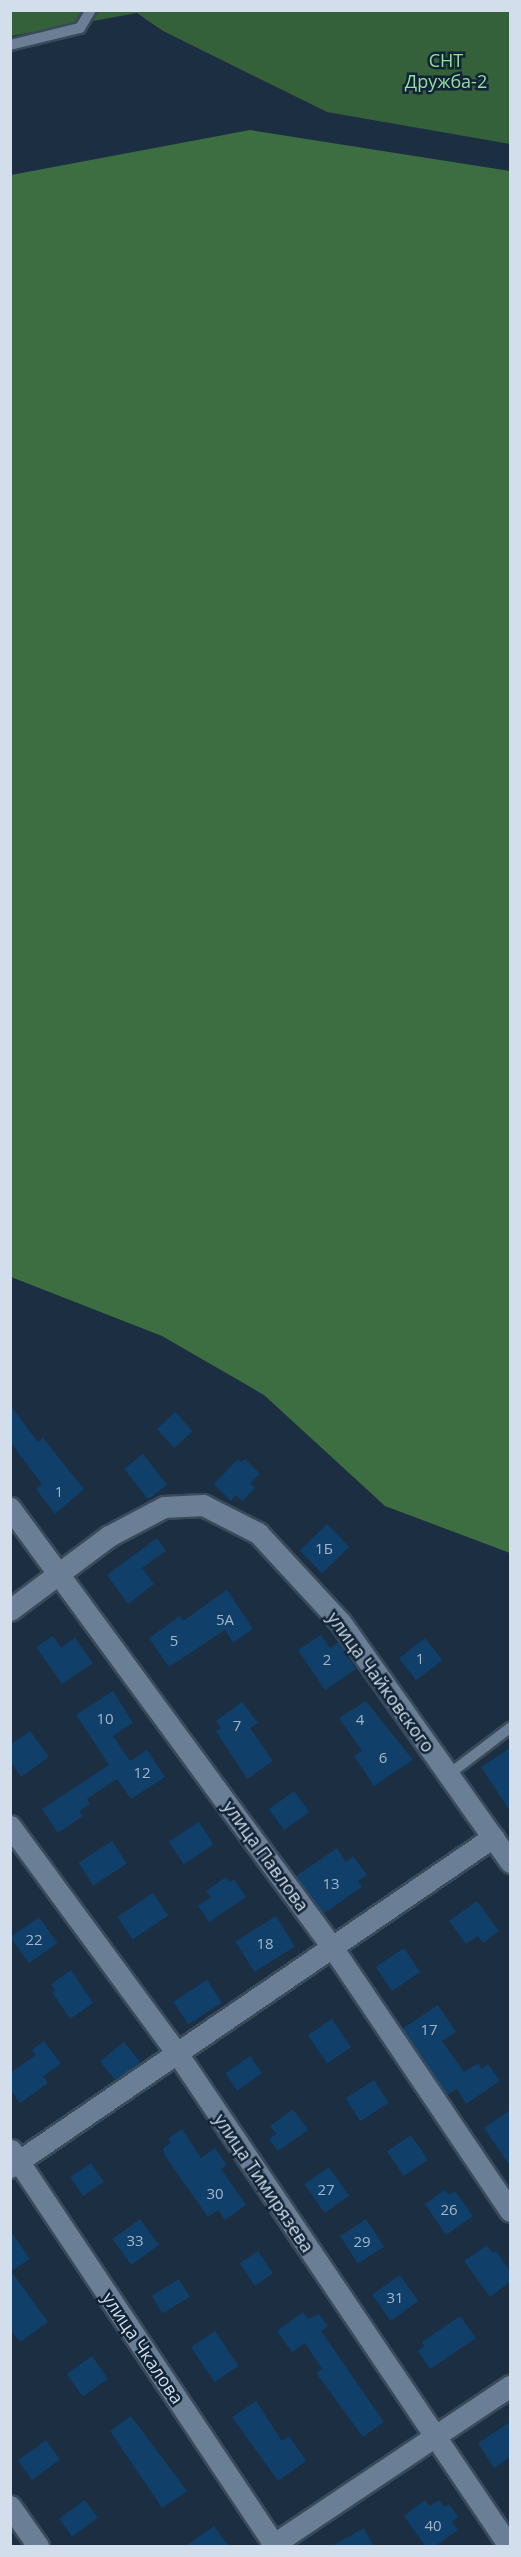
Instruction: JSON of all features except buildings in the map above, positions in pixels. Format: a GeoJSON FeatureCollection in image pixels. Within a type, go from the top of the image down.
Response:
{"type":"FeatureCollection","features":[{"type":"Feature","properties":{"kind":"street","name":"улица Чайковского"},"geometry":{"type":"LineString","coordinates":[[59,1574],[109,1536],[164,1507],[203,1505],[258,1533],[341,1623],[510,1862]]}},
{"type":"Feature","properties":{"kind":"street","name":"улица Павлова"},"geometry":{"type":"LineString","coordinates":[[10,1508],[332,1947],[510,2211]]}},
{"type":"Feature","properties":{"kind":"street"},"geometry":{"type":"LineString","coordinates":[[10,1610],[59,1574]]}},
{"type":"Feature","properties":{"kind":"street","name":"улица Тимирязева"},"geometry":{"type":"LineString","coordinates":[[10,1826],[177,2053],[509,2547]]}},
{"type":"Feature","properties":{"kind":"street"},"geometry":{"type":"LineString","coordinates":[[13,2159],[177,2053],[493,1837]]}},
{"type":"Feature","properties":{"kind":"street","name":"улица Чкалова"},"geometry":{"type":"LineString","coordinates":[[13,2159],[273,2546]]}},
{"type":"Feature","properties":{"kind":"street"},"geometry":{"type":"LineString","coordinates":[[273,2546],[435,2439],[510,2386]]}},
{"type":"Feature","properties":{"kind":"street"},"geometry":{"type":"LineString","coordinates":[[10,2506],[38,2547]]}},
{"type":"Feature","properties":{"kind":"lane"},"geometry":{"type":"LineString","coordinates":[[10,45],[80,28],[91,10]]}},
{"type":"Feature","properties":{"kind":"lane"},"geometry":{"type":"LineString","coordinates":[[448,1775],[510,1728]]}},
{"type":"Feature","properties":{"kind":"green space","name":"СНТ Дружба-2"},"geometry":{"type":"Polygon","coordinates":[[[11,11],[510,11],[510,144],[327,112],[163,31],[137,13],[11,36],[11,11]]]}},
{"type":"Feature","properties":{"kind":"green space"},"geometry":{"type":"Polygon","coordinates":[[[250,130],[510,171],[510,1553],[385,1506],[264,1395],[162,1336],[11,1277],[11,175],[250,130]]]}}]}
